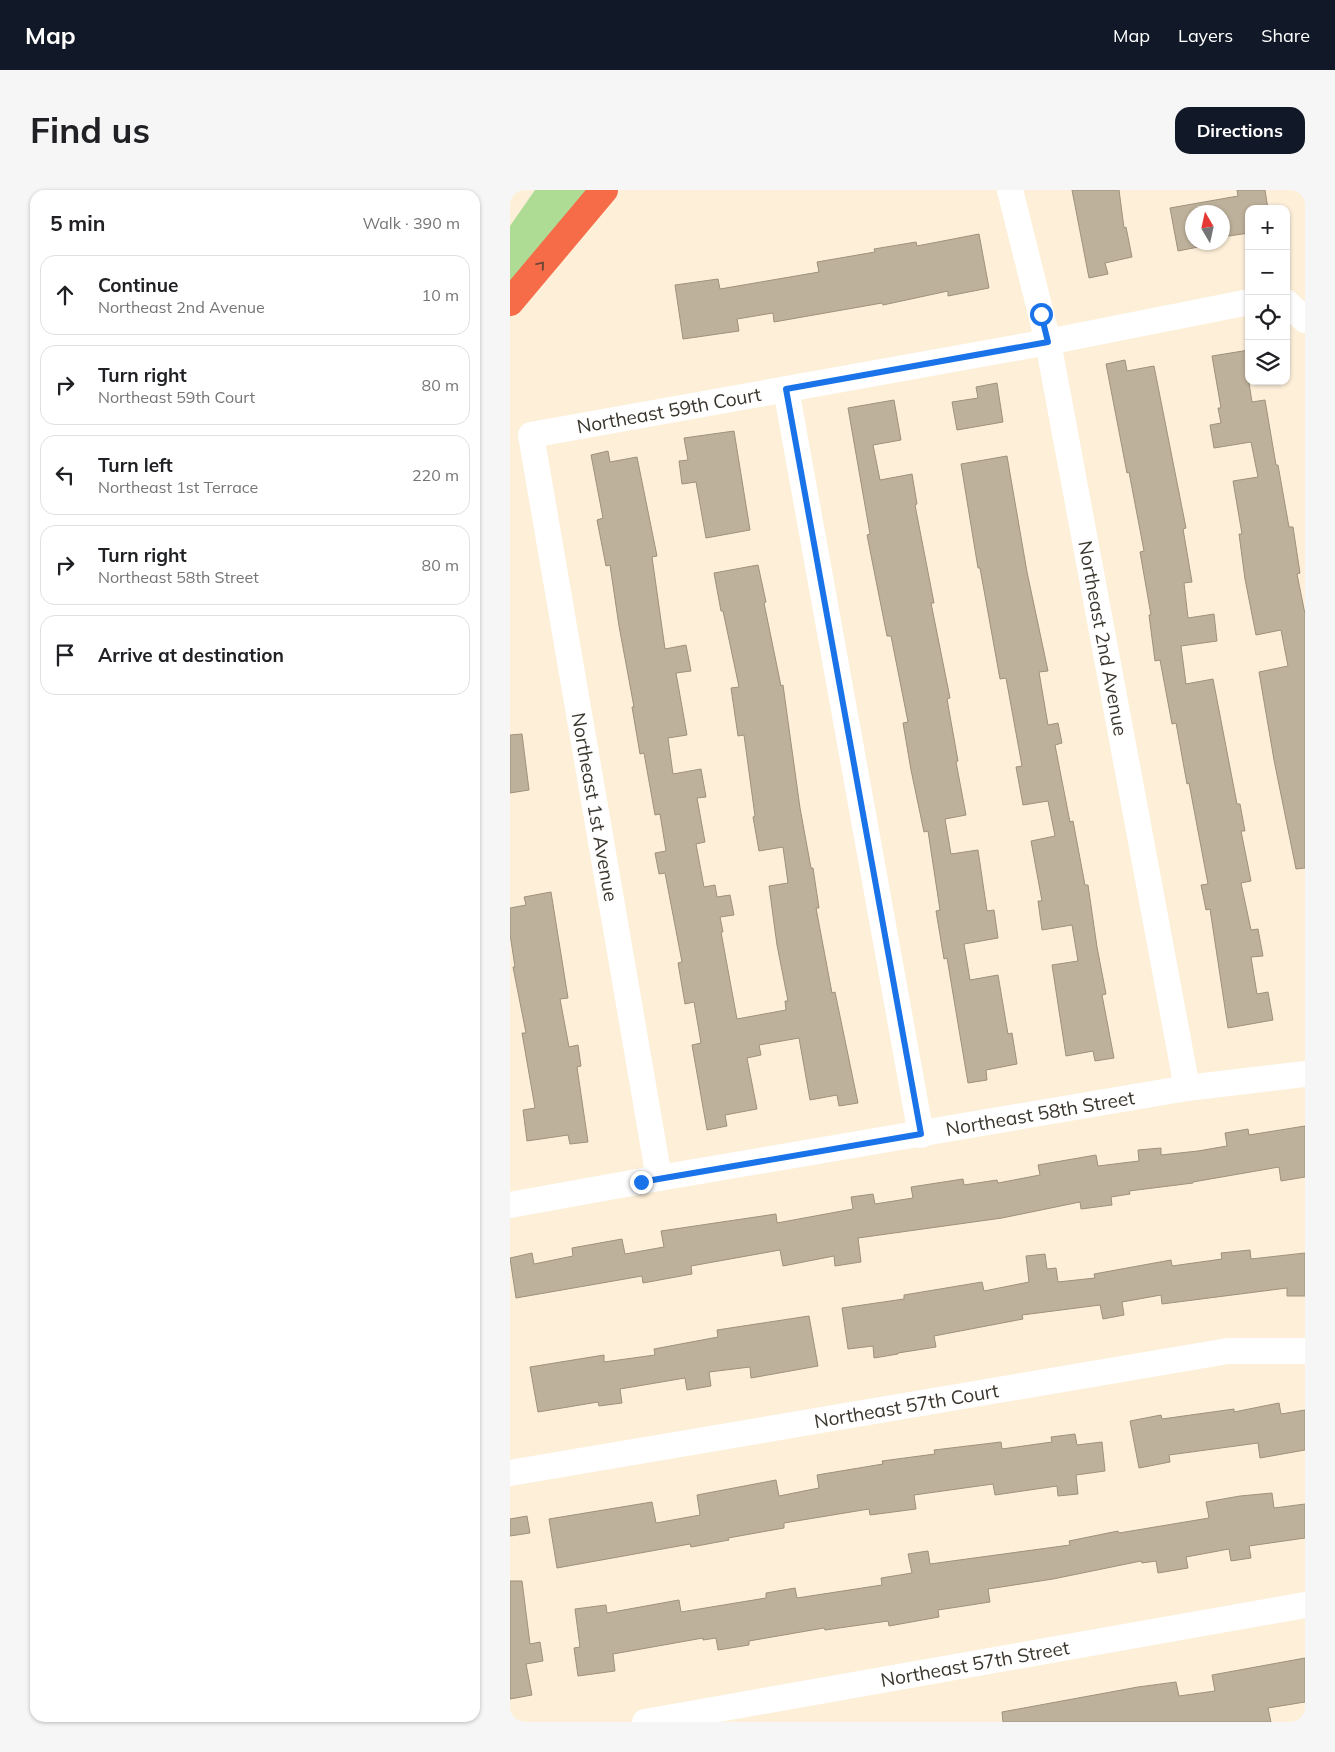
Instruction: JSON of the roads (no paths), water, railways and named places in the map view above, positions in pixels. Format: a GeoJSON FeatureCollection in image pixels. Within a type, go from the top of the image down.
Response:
{"type":"FeatureCollection","features":[{"type":"Feature","properties":{"kind":"highway"},"geometry":{"type":"LineString","coordinates":[[510,302],[604,190]]}},
{"type":"Feature","properties":{"kind":"street","name":"Northeast 2nd Avenue"},"geometry":{"type":"LineString","coordinates":[[1010,190],[1048,342],[1187,1088]]}},
{"type":"Feature","properties":{"kind":"street","name":"Northeast 59th Court"},"geometry":{"type":"LineString","coordinates":[[531,435],[1048,342],[1245,303]]}},
{"type":"Feature","properties":{"kind":"street"},"geometry":{"type":"LineString","coordinates":[[1290,306],[1305,320]]}},
{"type":"Feature","properties":{"kind":"street"},"geometry":{"type":"LineString","coordinates":[[786,389],[921,1134]]}},
{"type":"Feature","properties":{"kind":"street","name":"Northeast 1st Avenue"},"geometry":{"type":"LineString","coordinates":[[531,435],[659,1178]]}},
{"type":"Feature","properties":{"kind":"street","name":"Northeast 58th Street"},"geometry":{"type":"LineString","coordinates":[[510,1205],[1187,1088],[1305,1074]]}},
{"type":"Feature","properties":{"kind":"street","name":"Northeast 57th Court"},"geometry":{"type":"LineString","coordinates":[[510,1473],[1228,1351],[1305,1351]]}},
{"type":"Feature","properties":{"kind":"street","name":"Northeast 57th Street"},"geometry":{"type":"LineString","coordinates":[[645,1722],[1305,1605]]}}]}
